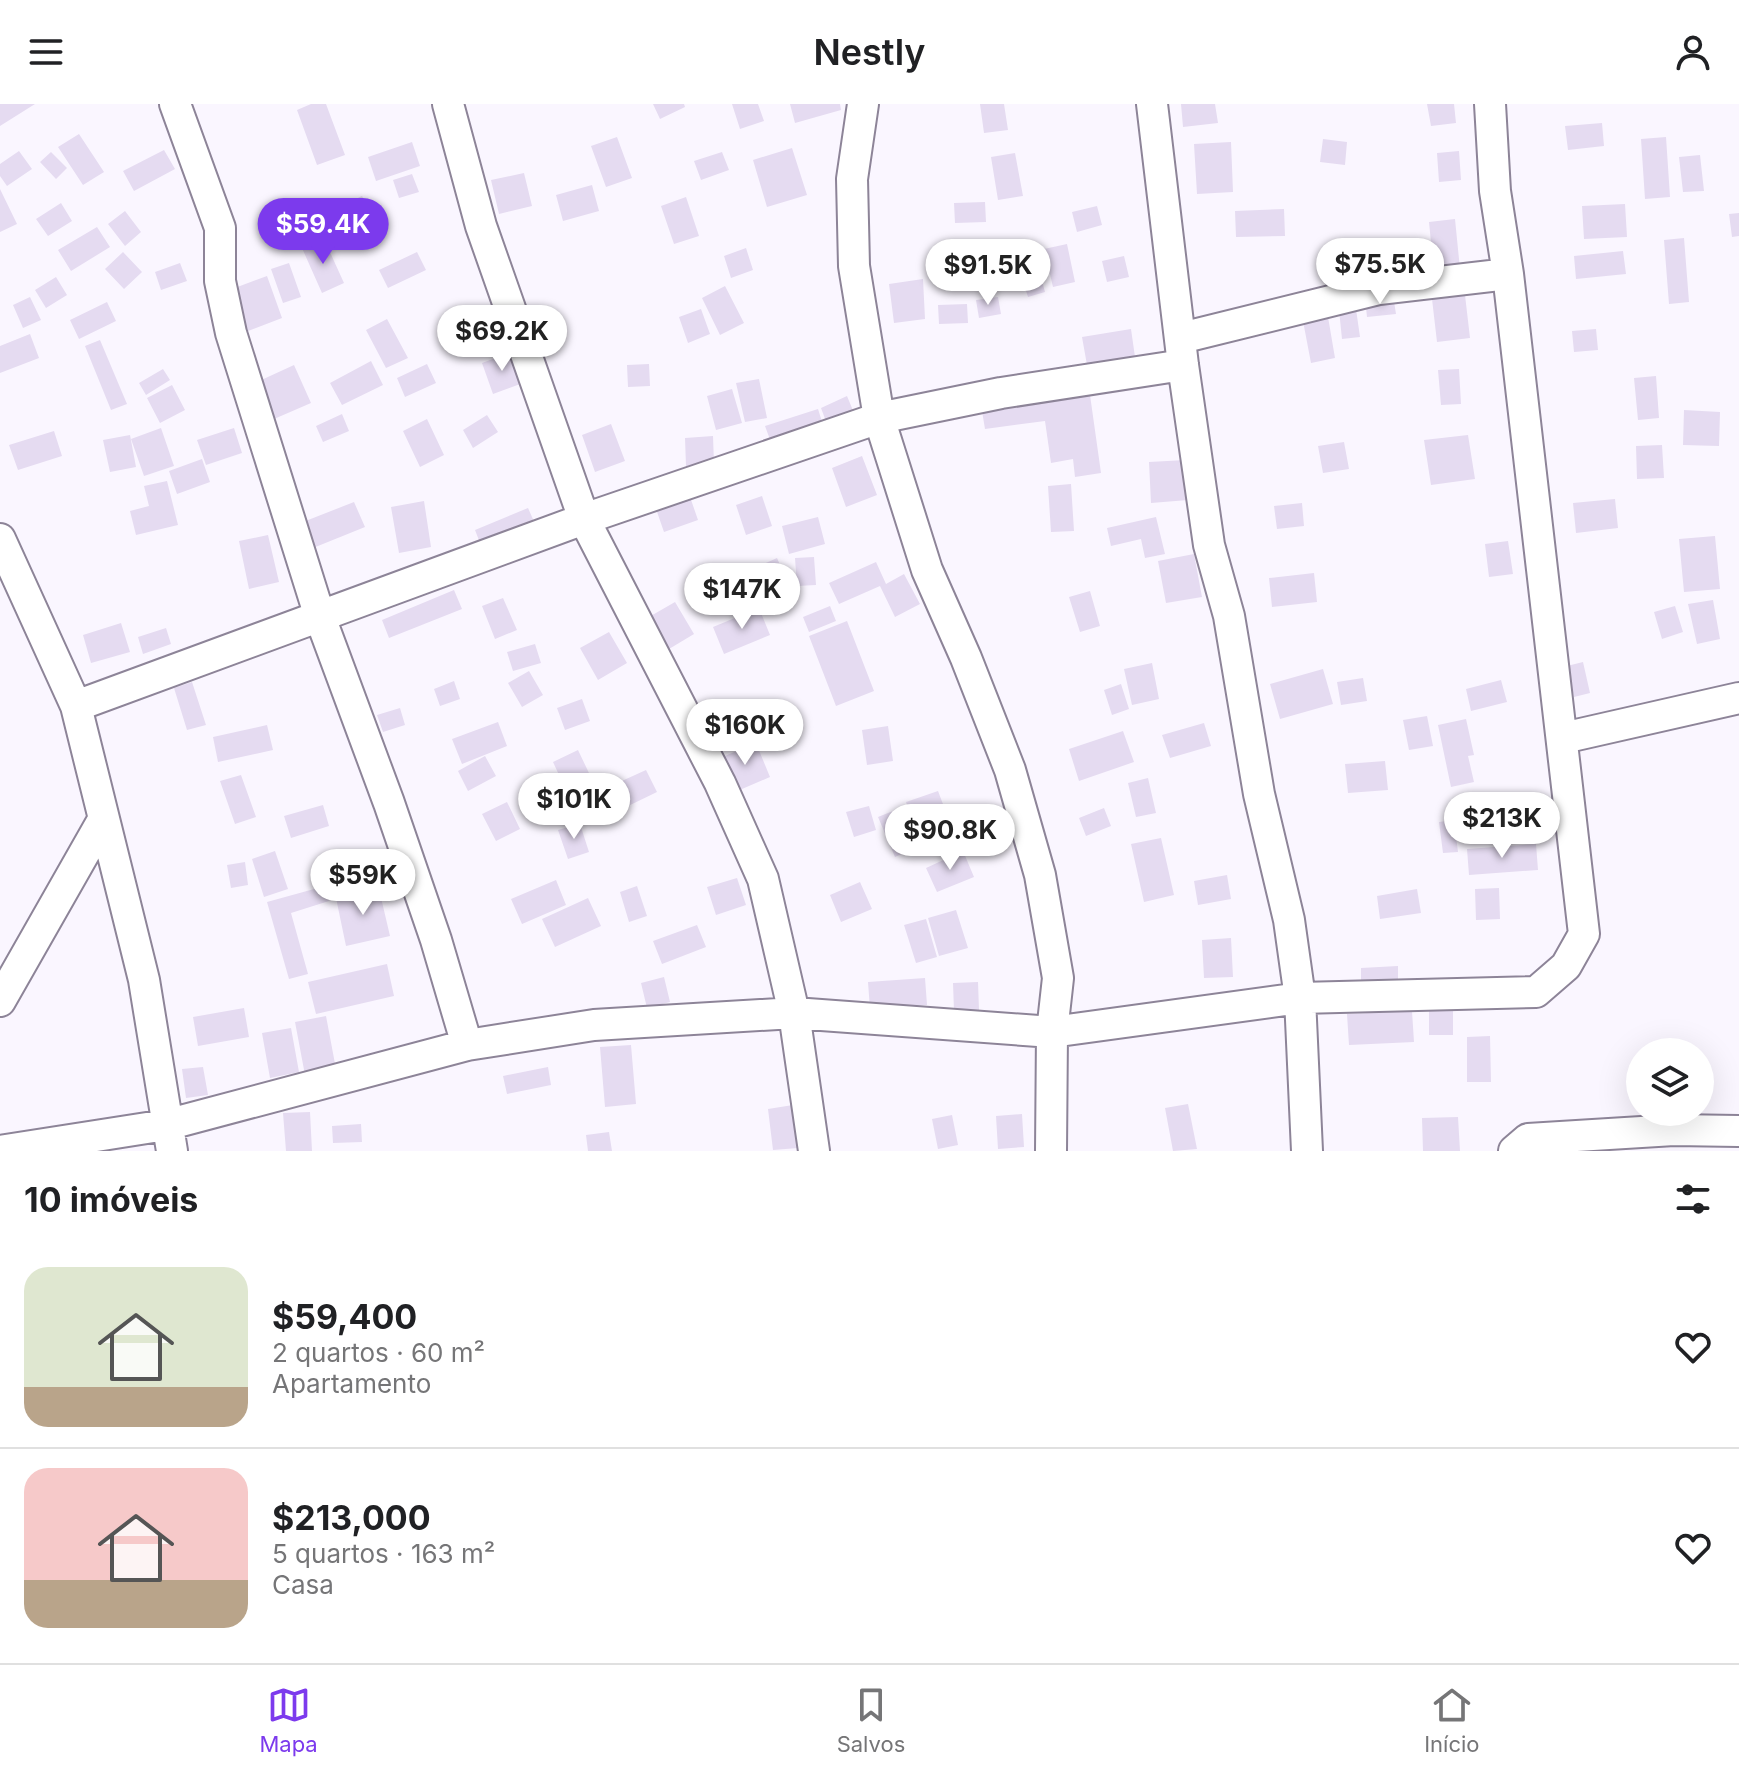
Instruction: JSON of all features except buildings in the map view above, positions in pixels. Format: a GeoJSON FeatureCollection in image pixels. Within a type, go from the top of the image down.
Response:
{"type":"FeatureCollection","features":[{"type":"Feature","properties":{"kind":"street"},"geometry":{"type":"LineString","coordinates":[[175,104],[220,228],[220,281],[231,333],[320,617],[408,858],[467,1045]]}},
{"type":"Feature","properties":{"kind":"street"},"geometry":{"type":"LineString","coordinates":[[448,104],[481,226],[584,519],[720,783],[763,879],[794,1013],[814,1151]]}},
{"type":"Feature","properties":{"kind":"street"},"geometry":{"type":"LineString","coordinates":[[863,104],[852,179],[854,266],[879,418],[927,570],[1010,770],[1040,875],[1058,978],[1052,1032],[1051,1151]]}},
{"type":"Feature","properties":{"kind":"street"},"geometry":{"type":"LineString","coordinates":[[1152,104],[1209,545],[1229,616],[1259,794],[1289,920],[1300,998],[1307,1151]]}},
{"type":"Feature","properties":{"kind":"street"},"geometry":{"type":"LineString","coordinates":[[0,1151],[169,1138],[467,1045],[594,1025],[794,1013],[1052,1032],[1300,998],[1536,992],[1566,966],[1584,934],[1508,274],[1495,191],[1490,104]]}},
{"type":"Feature","properties":{"kind":"street"},"geometry":{"type":"LineString","coordinates":[[76,706],[584,519],[879,418],[1182,352],[1379,289],[1508,274]]}},
{"type":"Feature","properties":{"kind":"street"},"geometry":{"type":"LineString","coordinates":[[0,539],[76,706],[144,980],[169,1138]]}},
{"type":"Feature","properties":{"kind":"street"},"geometry":{"type":"LineString","coordinates":[[1563,738],[1739,698]]}},
{"type":"Feature","properties":{"kind":"street"},"geometry":{"type":"LineString","coordinates":[[0,1001],[103,820]]}},
{"type":"Feature","properties":{"kind":"street"},"geometry":{"type":"LineString","coordinates":[[1514,1151],[1528,1139],[1674,1130],[1739,1131]]}}]}
